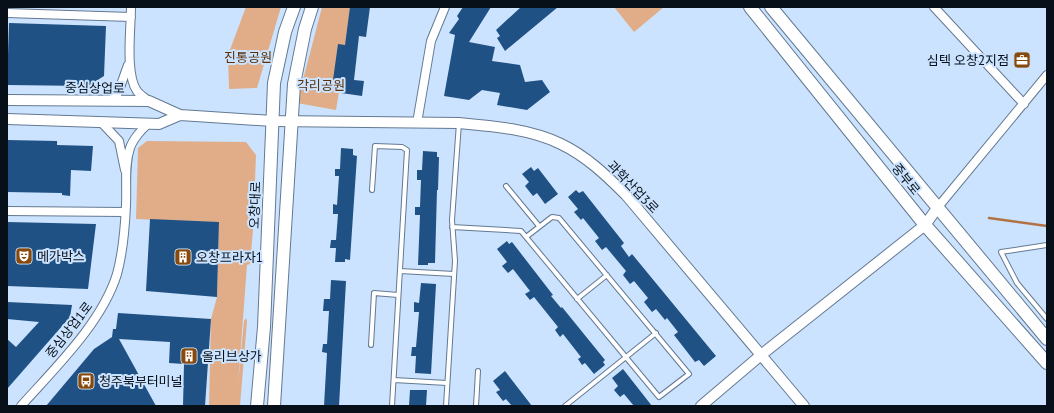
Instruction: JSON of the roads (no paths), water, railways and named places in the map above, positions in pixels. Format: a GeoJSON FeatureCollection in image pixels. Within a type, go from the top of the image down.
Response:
{"type":"FeatureCollection","features":[{"type":"Feature","properties":{"kind":"main road","name":"오창대로"},"geometry":{"type":"LineString","coordinates":[[257,406],[264,327],[274,84],[285,32],[294,7]]}},
{"type":"Feature","properties":{"kind":"main road"},"geometry":{"type":"LineString","coordinates":[[274,406],[293,122],[294,84],[305,29],[312,7]]}},
{"type":"Feature","properties":{"kind":"main road","name":"중부로"},"geometry":{"type":"LineString","coordinates":[[750,7],[924,225],[1047,363]]}},
{"type":"Feature","properties":{"kind":"main road","name":"중부로"},"geometry":{"type":"LineString","coordinates":[[771,7],[1047,339]]}},
{"type":"Feature","properties":{"kind":"street"},"geometry":{"type":"LineString","coordinates":[[131,7],[131,78],[137,91],[149,101]]}},
{"type":"Feature","properties":{"kind":"street"},"geometry":{"type":"LineString","coordinates":[[417,123],[431,41],[445,7]]}},
{"type":"Feature","properties":{"kind":"street"},"geometry":{"type":"LineString","coordinates":[[934,7],[1024,104]]}},
{"type":"Feature","properties":{"kind":"street"},"geometry":{"type":"LineString","coordinates":[[7,13],[131,17]]}},
{"type":"Feature","properties":{"kind":"street"},"geometry":{"type":"LineString","coordinates":[[110,101],[118,93],[130,60]]}},
{"type":"Feature","properties":{"kind":"street"},"geometry":{"type":"LineString","coordinates":[[701,406],[761,355],[924,225],[1047,75]]}},
{"type":"Feature","properties":{"kind":"street","name":"중심상업로"},"geometry":{"type":"LineString","coordinates":[[7,100],[149,101],[180,115],[273,121]]}},
{"type":"Feature","properties":{"kind":"street","name":"중심상업로"},"geometry":{"type":"LineString","coordinates":[[7,119],[159,124],[180,115]]}},
{"type":"Feature","properties":{"kind":"street","name":"과학산업3로"},"geometry":{"type":"LineString","coordinates":[[273,121],[459,123],[488,126],[519,131],[537,136],[560,144],[579,154],[608,177],[626,195],[804,406]]}},
{"type":"Feature","properties":{"kind":"street"},"geometry":{"type":"LineString","coordinates":[[101,122],[119,141],[126,177]]}},
{"type":"Feature","properties":{"kind":"street"},"geometry":{"type":"LineString","coordinates":[[126,177],[130,147],[142,129],[148,124]]}},
{"type":"Feature","properties":{"kind":"street","name":"중심상업1로"},"geometry":{"type":"LineString","coordinates":[[21,406],[84,334],[106,302],[116,276],[123,250],[126,177]]}},
{"type":"Feature","properties":{"kind":"street"},"geometry":{"type":"LineString","coordinates":[[7,211],[125,212]]}},
{"type":"Feature","properties":{"kind":"lane"},"geometry":{"type":"LineString","coordinates":[[446,406],[455,261],[452,227],[459,123]]}},
{"type":"Feature","properties":{"kind":"lane"},"geometry":{"type":"LineString","coordinates":[[372,190],[375,146],[402,147],[407,150],[392,406]]}},
{"type":"Feature","properties":{"kind":"lane"},"geometry":{"type":"LineString","coordinates":[[506,186],[540,226]]}},
{"type":"Feature","properties":{"kind":"lane"},"geometry":{"type":"LineString","coordinates":[[452,227],[521,231],[625,358],[659,397],[689,374],[559,218],[552,217],[526,236]]}},
{"type":"Feature","properties":{"kind":"lane"},"geometry":{"type":"LineString","coordinates":[[1047,245],[1001,252],[1017,283],[1047,319]]}},
{"type":"Feature","properties":{"kind":"lane"},"geometry":{"type":"LineString","coordinates":[[400,271],[454,274]]}},
{"type":"Feature","properties":{"kind":"lane"},"geometry":{"type":"LineString","coordinates":[[577,299],[607,276]]}},
{"type":"Feature","properties":{"kind":"lane"},"geometry":{"type":"LineString","coordinates":[[371,345],[374,293],[398,295]]}},
{"type":"Feature","properties":{"kind":"lane"},"geometry":{"type":"LineString","coordinates":[[565,406],[656,333]]}},
{"type":"Feature","properties":{"kind":"lane"},"geometry":{"type":"LineString","coordinates":[[476,406],[478,371]]}},
{"type":"Feature","properties":{"kind":"lane"},"geometry":{"type":"LineString","coordinates":[[394,380],[448,383]]}},
{"type":"Feature","properties":{"kind":"waterway"},"geometry":{"type":"LineString","coordinates":[[989,218],[1047,226]]}},
{"type":"Feature","properties":{"kind":"place","name":"심텍 오창2지점"},"geometry":{"type":"Point","coordinates":[1022,60]}},
{"type":"Feature","properties":{"kind":"place","name":"메가박스"},"geometry":{"type":"Point","coordinates":[24,256]}},
{"type":"Feature","properties":{"kind":"place","name":"오창프라자1"},"geometry":{"type":"Point","coordinates":[183,257]}},
{"type":"Feature","properties":{"kind":"place","name":"올리브상가"},"geometry":{"type":"Point","coordinates":[189,356]}},
{"type":"Feature","properties":{"kind":"place","name":"청주북부터미널"},"geometry":{"type":"Point","coordinates":[86,381]}},
{"type":"Feature","properties":{"kind":"park label","name":"진통공원"},"geometry":{"type":"Point","coordinates":[248,57]}},
{"type":"Feature","properties":{"kind":"park label","name":"각리공원"},"geometry":{"type":"Point","coordinates":[321,85]}}]}
